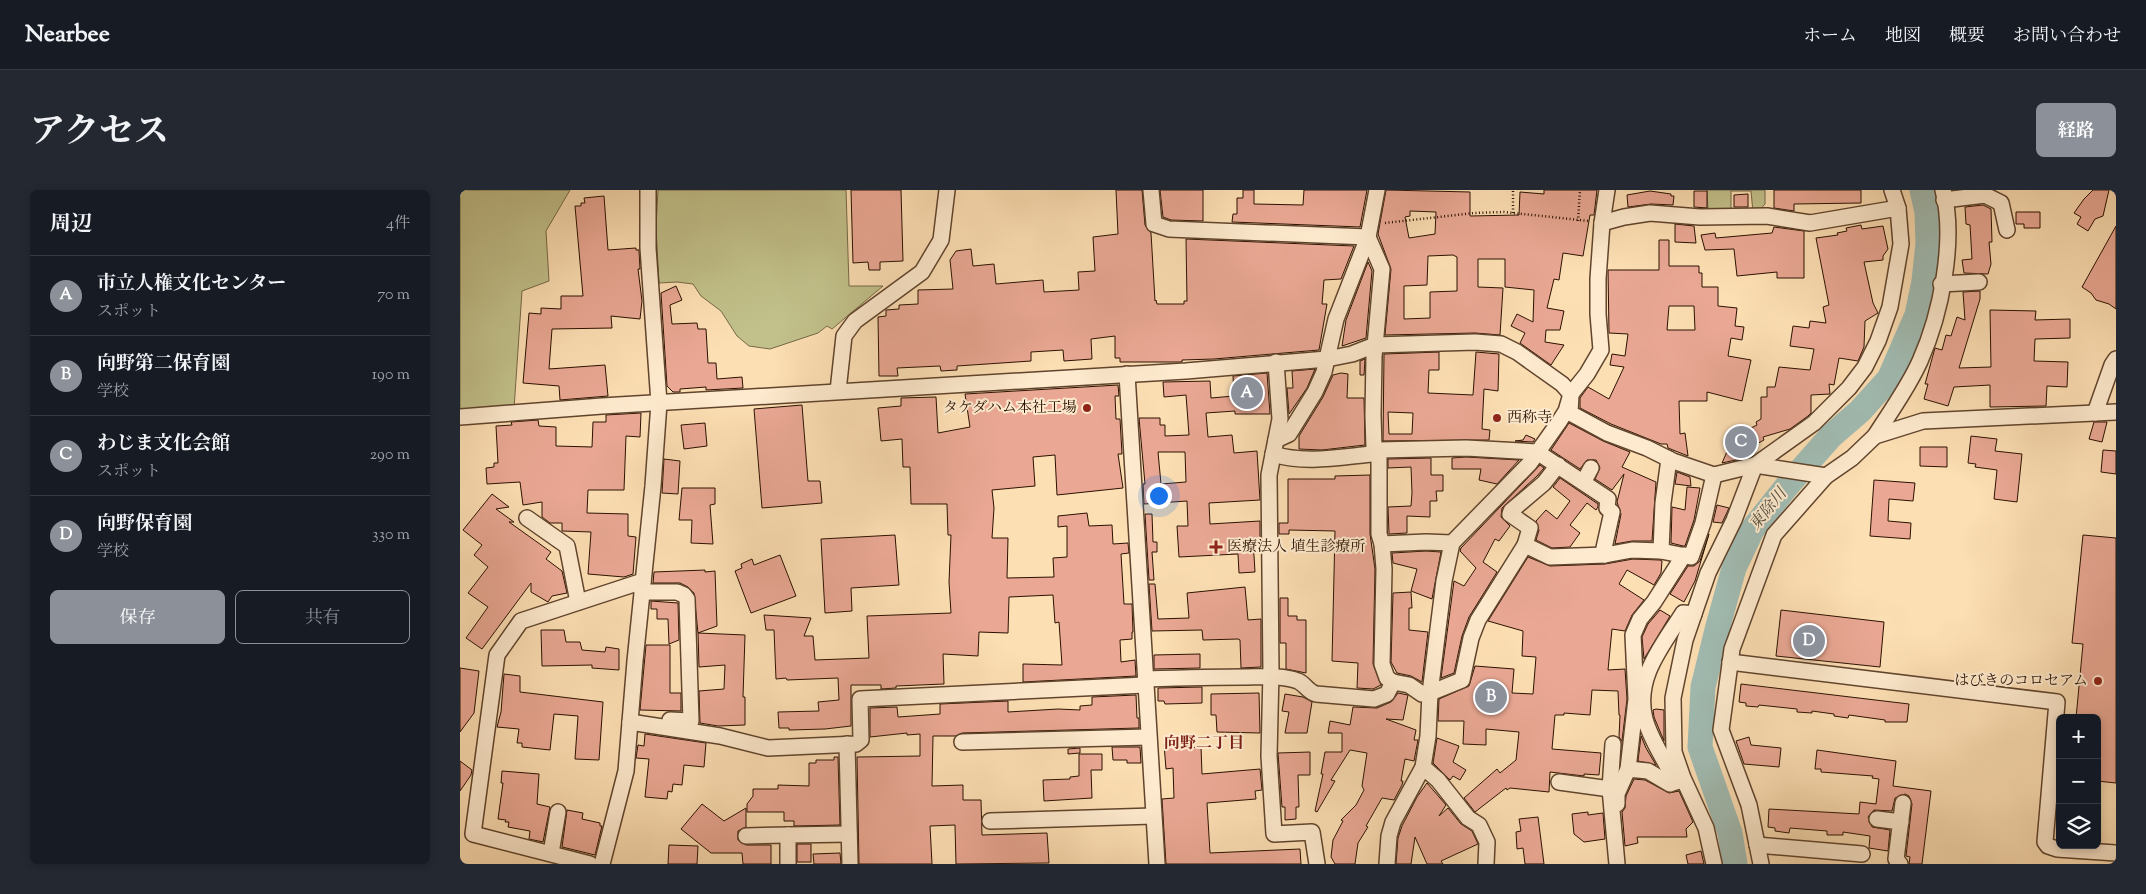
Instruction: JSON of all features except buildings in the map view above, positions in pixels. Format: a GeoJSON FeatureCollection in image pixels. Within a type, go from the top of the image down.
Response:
{"type":"FeatureCollection","features":[{"type":"Feature","properties":{"kind":"street"},"geometry":{"type":"LineString","coordinates":[[602,864],[626,771],[659,403],[648,248],[648,190]]}},
{"type":"Feature","properties":{"kind":"street"},"geometry":{"type":"LineString","coordinates":[[838,391],[844,336],[854,321],[922,272],[941,240],[947,190]]}},
{"type":"Feature","properties":{"kind":"street"},"geometry":{"type":"LineString","coordinates":[[1151,190],[1154,224],[1169,229],[1369,231]]}},
{"type":"Feature","properties":{"kind":"street"},"geometry":{"type":"LineString","coordinates":[[1275,447],[1289,434],[1315,392],[1324,372],[1336,319],[1369,231],[1377,190]]}},
{"type":"Feature","properties":{"kind":"street"},"geometry":{"type":"LineString","coordinates":[[1387,864],[1389,836],[1393,822],[1423,767],[1444,581],[1452,543],[1537,452],[1566,411],[1571,394],[1592,367],[1601,350],[1598,314],[1602,223],[1608,190]]}},
{"type":"Feature","properties":{"kind":"street"},"geometry":{"type":"LineString","coordinates":[[1679,780],[1674,752],[1673,698],[1685,640],[1708,573],[1734,520],[1756,465],[1814,422],[1849,388],[1865,367],[1878,341],[1890,307],[1900,244],[1898,208],[1892,190]]}},
{"type":"Feature","properties":{"kind":"street"},"geometry":{"type":"LineString","coordinates":[[1761,864],[1749,805],[1721,730],[1732,649],[1774,535],[1826,476],[1852,458],[1874,436],[1920,362],[1936,318],[1941,284],[1948,231],[1943,195],[1985,195],[2001,202],[2007,230]]}},
{"type":"Feature","properties":{"kind":"street"},"geometry":{"type":"LineString","coordinates":[[1602,223],[1650,213],[1700,217],[1767,216],[1810,223],[1898,208]]}},
{"type":"Feature","properties":{"kind":"street"},"geometry":{"type":"LineString","coordinates":[[1369,231],[1382,269],[1375,345],[1373,433],[1375,452],[1379,457],[1379,534],[1382,544],[1384,569],[1381,658],[1387,678],[1393,682],[1409,685],[1422,694],[1430,694],[1462,680],[1471,638],[1478,620],[1525,545],[1530,528],[1510,514],[1511,511],[1544,483],[1558,465]]}},
{"type":"Feature","properties":{"kind":"street"},"geometry":{"type":"LineString","coordinates":[[1941,284],[1979,282]]}},
{"type":"Feature","properties":{"kind":"street"},"geometry":{"type":"LineString","coordinates":[[460,418],[838,391],[1127,374],[1327,359],[1352,354],[1375,345],[1475,342],[1501,344],[1516,352],[1562,384],[1571,394],[1570,413],[1607,433],[1669,459],[1714,475],[1756,465],[1826,476]]}},
{"type":"Feature","properties":{"kind":"street"},"geometry":{"type":"LineString","coordinates":[[2095,413],[2112,365],[2116,359]]}},
{"type":"Feature","properties":{"kind":"street"},"geometry":{"type":"LineString","coordinates":[[1276,362],[1280,419],[1269,475],[1271,677],[1269,756],[1274,834],[1312,832],[1318,864]]}},
{"type":"Feature","properties":{"kind":"street"},"geometry":{"type":"LineString","coordinates":[[1127,374],[1157,864]]}},
{"type":"Feature","properties":{"kind":"street"},"geometry":{"type":"LineString","coordinates":[[1874,436],[1923,421],[2116,412]]}},
{"type":"Feature","properties":{"kind":"street"},"geometry":{"type":"LineString","coordinates":[[1275,447],[1289,458],[1305,459],[1332,458],[1379,450],[1466,448],[1537,452],[1558,465],[1587,475],[1608,499],[1607,508],[1612,512],[1604,548],[1605,555]]}},
{"type":"Feature","properties":{"kind":"street"},"geometry":{"type":"LineString","coordinates":[[1660,551],[1663,503],[1669,459]]}},
{"type":"Feature","properties":{"kind":"street"},"geometry":{"type":"LineString","coordinates":[[1525,545],[1550,557],[1605,555],[1632,550],[1660,551],[1691,557],[1698,540],[1714,475]]}},
{"type":"Feature","properties":{"kind":"street"},"geometry":{"type":"LineString","coordinates":[[527,518],[567,546],[578,602]]}},
{"type":"Feature","properties":{"kind":"street"},"geometry":{"type":"LineString","coordinates":[[1382,544],[1452,543]]}},
{"type":"Feature","properties":{"kind":"street"},"geometry":{"type":"LineString","coordinates":[[1618,806],[1618,794],[1628,769],[1636,699],[1633,635],[1640,619],[1654,602],[1684,555]]}},
{"type":"Feature","properties":{"kind":"street"},"geometry":{"type":"LineString","coordinates":[[590,864],[473,834],[497,654],[521,621],[578,602],[642,587],[684,594],[687,600],[691,721],[630,719]]}},
{"type":"Feature","properties":{"kind":"street"},"geometry":{"type":"LineString","coordinates":[[1694,614],[1683,612],[1655,656],[1644,684],[1644,718],[1706,828],[1714,864]]}},
{"type":"Feature","properties":{"kind":"street"},"geometry":{"type":"LineString","coordinates":[[1730,662],[2057,702],[2045,842],[2048,846],[2057,849],[2116,853]]}},
{"type":"Feature","properties":{"kind":"street"},"geometry":{"type":"LineString","coordinates":[[630,719],[720,736],[768,748],[856,744],[861,740],[860,699],[1201,677],[1271,677],[1297,681],[1302,683],[1309,692],[1316,694],[1374,700],[1387,694],[1393,682]]}},
{"type":"Feature","properties":{"kind":"street"},"geometry":{"type":"LineString","coordinates":[[962,742],[1148,737]]}},
{"type":"Feature","properties":{"kind":"street"},"geometry":{"type":"LineString","coordinates":[[847,744],[850,864]]}},
{"type":"Feature","properties":{"kind":"street"},"geometry":{"type":"LineString","coordinates":[[1613,744],[1610,788],[1617,864]]}},
{"type":"Feature","properties":{"kind":"street"},"geometry":{"type":"LineString","coordinates":[[1423,767],[1438,780],[1468,818],[1478,825],[1486,842],[1486,864]]}},
{"type":"Feature","properties":{"kind":"street"},"geometry":{"type":"LineString","coordinates":[[1628,769],[1648,771],[1670,784],[1679,780]]}},
{"type":"Feature","properties":{"kind":"street"},"geometry":{"type":"LineString","coordinates":[[1559,782],[1610,788]]}},
{"type":"Feature","properties":{"kind":"street"},"geometry":{"type":"LineString","coordinates":[[1900,864],[1896,859],[1903,803]]}},
{"type":"Feature","properties":{"kind":"street"},"geometry":{"type":"LineString","coordinates":[[551,853],[558,812]]}},
{"type":"Feature","properties":{"kind":"street"},"geometry":{"type":"LineString","coordinates":[[990,821],[1153,816]]}},
{"type":"Feature","properties":{"kind":"street"},"geometry":{"type":"LineString","coordinates":[[1878,819],[1901,822]]}},
{"type":"Feature","properties":{"kind":"street"},"geometry":{"type":"LineString","coordinates":[[746,836],[849,834]]}},
{"type":"Feature","properties":{"kind":"street"},"geometry":{"type":"LineString","coordinates":[[788,835],[788,864]]}},
{"type":"Feature","properties":{"kind":"street"},"geometry":{"type":"LineString","coordinates":[[1757,846],[1862,854]]}},
{"type":"Feature","properties":{"kind":"path"},"geometry":{"type":"LineString","coordinates":[[1513,214],[1514,190]]}},
{"type":"Feature","properties":{"kind":"path"},"geometry":{"type":"LineString","coordinates":[[1578,221],[1580,190]]}},
{"type":"Feature","properties":{"kind":"path"},"geometry":{"type":"LineString","coordinates":[[1369,231],[1474,213],[1513,214],[1602,223]]}},
{"type":"Feature","properties":{"kind":"shaded area"},"geometry":{"type":"Polygon","coordinates":[[[460,190],[570,190],[546,231],[549,281],[522,291],[514,409],[460,414],[460,190]]]}},
{"type":"Feature","properties":{"kind":"shaded area"},"geometry":{"type":"Polygon","coordinates":[[[658,190],[846,190],[849,286],[883,286],[832,329],[827,326],[818,333],[770,349],[749,346],[737,336],[721,311],[701,296],[693,284],[677,282],[659,283],[656,226],[658,190]]]}},
{"type":"Feature","properties":{"kind":"shaded area"},"geometry":{"type":"Polygon","coordinates":[[[1707,190],[1765,190],[1765,204],[1758,212],[1753,212],[1751,191],[1731,191],[1731,212],[1708,211],[1707,190]]]}},
{"type":"Feature","properties":{"kind":"waterway","name":"東除川"},"geometry":{"type":"LineString","coordinates":[[1735,864],[1730,833],[1700,747],[1703,687],[1734,568],[1752,530],[1787,486],[1831,436],[1860,411],[1889,379],[1917,315],[1924,281],[1928,243],[1927,212],[1922,190]]}},
{"type":"Feature","properties":{"kind":"place","name":"市立人権文化センター"},"geometry":{"type":"Point","coordinates":[1247,393]}},
{"type":"Feature","properties":{"kind":"place","name":"タケダハム本社工場"},"geometry":{"type":"Point","coordinates":[1087,408]}},
{"type":"Feature","properties":{"kind":"place","name":"西称寺"},"geometry":{"type":"Point","coordinates":[1497,418]}},
{"type":"Feature","properties":{"kind":"place","name":"わじま文化会館"},"geometry":{"type":"Point","coordinates":[1741,442]}},
{"type":"Feature","properties":{"kind":"place","name":"医療法人 埴生診療所"},"geometry":{"type":"Point","coordinates":[1216,547]}},
{"type":"Feature","properties":{"kind":"place","name":"向野保育園"},"geometry":{"type":"Point","coordinates":[1809,641]}},
{"type":"Feature","properties":{"kind":"place","name":"はびきのコロセアム"},"geometry":{"type":"Point","coordinates":[2098,681]}},
{"type":"Feature","properties":{"kind":"place","name":"向野第二保育園"},"geometry":{"type":"Point","coordinates":[1491,697]}},
{"type":"Feature","properties":{"kind":"district","name":"向野二丁目"},"geometry":{"type":"Point","coordinates":[1204,744]}}]}
